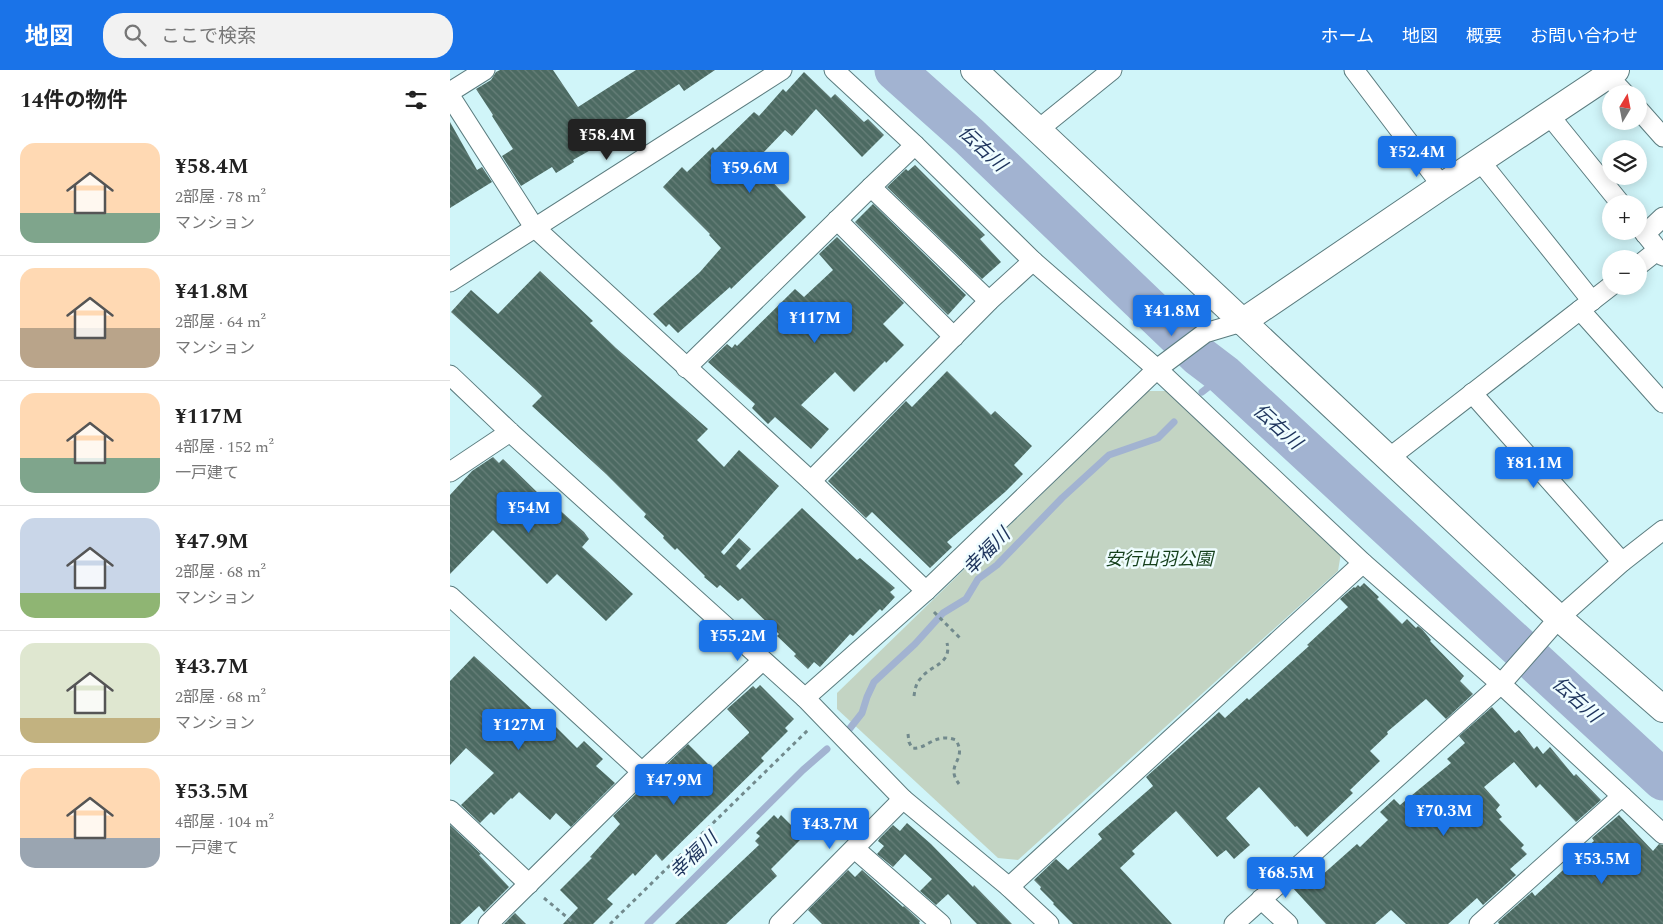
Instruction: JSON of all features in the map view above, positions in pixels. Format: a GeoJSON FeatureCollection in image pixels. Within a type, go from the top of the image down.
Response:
{"type":"FeatureCollection","features":[{"type":"Feature","properties":{"kind":"street"},"geometry":{"type":"LineString","coordinates":[[485,70],[450,94],[534,227],[811,481],[922,594]]}},
{"type":"Feature","properties":{"kind":"street"},"geometry":{"type":"LineString","coordinates":[[450,282],[782,70]]}},
{"type":"Feature","properties":{"kind":"street"},"geometry":{"type":"LineString","coordinates":[[834,70],[916,145],[1032,261],[1158,369],[1363,563],[1502,684],[1663,834]]}},
{"type":"Feature","properties":{"kind":"street"},"geometry":{"type":"LineString","coordinates":[[974,70],[1389,458],[1558,619],[1663,708]]}},
{"type":"Feature","properties":{"kind":"street"},"geometry":{"type":"LineString","coordinates":[[1039,129],[1112,70]]}},
{"type":"Feature","properties":{"kind":"street"},"geometry":{"type":"LineString","coordinates":[[1354,70],[1442,186]]}},
{"type":"Feature","properties":{"kind":"street"},"geometry":{"type":"LineString","coordinates":[[805,698],[922,594],[1158,369],[1205,333],[1242,322],[1549,115],[1616,80]]}},
{"type":"Feature","properties":{"kind":"street"},"geometry":{"type":"LineString","coordinates":[[1549,115],[1614,195]]}},
{"type":"Feature","properties":{"kind":"street"},"geometry":{"type":"LineString","coordinates":[[1648,120],[1663,137]]}},
{"type":"Feature","properties":{"kind":"street"},"geometry":{"type":"LineString","coordinates":[[686,368],[871,186],[916,145]]}},
{"type":"Feature","properties":{"kind":"street"},"geometry":{"type":"LineString","coordinates":[[1480,161],[1586,306],[1663,403]]}},
{"type":"Feature","properties":{"kind":"street"},"geometry":{"type":"LineString","coordinates":[[871,186],[989,301]]}},
{"type":"Feature","properties":{"kind":"street"},"geometry":{"type":"LineString","coordinates":[[1647,227],[1663,217]]}},
{"type":"Feature","properties":{"kind":"street"},"geometry":{"type":"LineString","coordinates":[[837,220],[954,337]]}},
{"type":"Feature","properties":{"kind":"street"},"geometry":{"type":"LineString","coordinates":[[1647,236],[1660,253],[1647,260]]}},
{"type":"Feature","properties":{"kind":"street"},"geometry":{"type":"LineString","coordinates":[[811,481],[989,301],[1032,261]]}},
{"type":"Feature","properties":{"kind":"street"},"geometry":{"type":"LineString","coordinates":[[1389,458],[1602,293]]}},
{"type":"Feature","properties":{"kind":"street"},"geometry":{"type":"LineString","coordinates":[[450,375],[510,432],[805,698],[903,799],[1009,887],[1049,924]]}},
{"type":"Feature","properties":{"kind":"street"},"geometry":{"type":"LineString","coordinates":[[1472,393],[1622,562]]}},
{"type":"Feature","properties":{"kind":"street"},"geometry":{"type":"LineString","coordinates":[[450,472],[510,432]]}},
{"type":"Feature","properties":{"kind":"street"},"geometry":{"type":"LineString","coordinates":[[1234,924],[1502,684],[1558,619],[1622,562],[1663,530]]}},
{"type":"Feature","properties":{"kind":"street"},"geometry":{"type":"LineString","coordinates":[[1009,887],[1363,563]]}},
{"type":"Feature","properties":{"kind":"street"},"geometry":{"type":"LineString","coordinates":[[450,596],[642,772]]}},
{"type":"Feature","properties":{"kind":"street"},"geometry":{"type":"LineString","coordinates":[[488,924],[642,772],[762,661]]}},
{"type":"Feature","properties":{"kind":"street"},"geometry":{"type":"LineString","coordinates":[[1479,924],[1622,796]]}},
{"type":"Feature","properties":{"kind":"street"},"geometry":{"type":"LineString","coordinates":[[788,921],[903,799]]}},
{"type":"Feature","properties":{"kind":"street"},"geometry":{"type":"LineString","coordinates":[[450,810],[529,884]]}},
{"type":"Feature","properties":{"kind":"street"},"geometry":{"type":"LineString","coordinates":[[855,849],[941,924]]}},
{"type":"Feature","properties":{"kind":"street"},"geometry":{"type":"LineString","coordinates":[[1261,899],[1288,924]]}},
{"type":"Feature","properties":{"kind":"path"},"geometry":{"type":"LineString","coordinates":[[922,594],[960,638]]}},
{"type":"Feature","properties":{"kind":"path"},"geometry":{"type":"LineString","coordinates":[[914,696],[916,683],[922,676],[945,660],[948,654],[947,643]]}},
{"type":"Feature","properties":{"kind":"path"},"geometry":{"type":"LineString","coordinates":[[610,924],[812,726]]}},
{"type":"Feature","properties":{"kind":"path"},"geometry":{"type":"LineString","coordinates":[[908,734],[912,748],[918,748],[942,737],[956,740],[960,748],[959,757],[954,767],[954,777],[959,784]]}},
{"type":"Feature","properties":{"kind":"path"},"geometry":{"type":"LineString","coordinates":[[529,884],[575,924]]}},
{"type":"Feature","properties":{"kind":"green space","name":"安行出羽公園"},"geometry":{"type":"Polygon","coordinates":[[[1148,391],[1169,391],[1341,553],[1338,571],[1018,860],[998,858],[837,709],[837,693],[1148,391]]]}},
{"type":"Feature","properties":{"kind":"building"},"geometry":{"type":"Polygon","coordinates":[[[500,70],[553,70],[578,107],[636,70],[715,70],[684,91],[679,84],[612,128],[617,135],[573,160],[574,162],[556,173],[552,167],[521,186],[502,156],[513,149],[476,89],[491,80],[496,72],[500,70]]]}},
{"type":"Feature","properties":{"kind":"building"},"geometry":{"type":"Polygon","coordinates":[[[804,72],[831,98],[835,94],[864,122],[868,119],[884,135],[862,157],[816,109],[792,136],[785,130],[762,154],[772,165],[764,173],[806,217],[731,289],[730,287],[678,333],[669,324],[666,327],[653,314],[700,272],[721,248],[710,234],[663,187],[682,167],[687,172],[713,147],[715,150],[754,112],[759,116],[783,89],[786,92],[804,72]]]}},
{"type":"Feature","properties":{"kind":"building"},"geometry":{"type":"Polygon","coordinates":[[[450,122],[477,170],[482,167],[492,182],[450,208],[450,122]]]}},
{"type":"Feature","properties":{"kind":"building"},"geometry":{"type":"Polygon","coordinates":[[[915,165],[985,235],[980,239],[1001,262],[982,279],[887,187],[906,169],[908,171],[915,165]]]}},
{"type":"Feature","properties":{"kind":"building"},"geometry":{"type":"Polygon","coordinates":[[[873,204],[966,295],[948,315],[855,222],[873,204]]]}},
{"type":"Feature","properties":{"kind":"building"},"geometry":{"type":"Polygon","coordinates":[[[837,237],[904,303],[883,324],[904,345],[854,392],[835,372],[801,405],[829,429],[811,449],[775,417],[768,424],[752,408],[755,404],[708,362],[727,344],[732,348],[735,344],[737,346],[795,289],[804,297],[833,270],[819,254],[837,237]]]}},
{"type":"Feature","properties":{"kind":"building"},"geometry":{"type":"Polygon","coordinates":[[[540,271],[593,321],[590,323],[616,348],[708,429],[697,440],[724,467],[739,450],[779,486],[721,552],[724,555],[739,538],[751,549],[736,566],[740,570],[802,508],[857,560],[860,558],[895,588],[890,592],[895,597],[882,611],[880,609],[853,636],[850,634],[820,667],[814,662],[808,669],[794,656],[796,654],[777,636],[779,634],[742,598],[738,601],[720,585],[717,588],[677,548],[675,550],[663,538],[664,536],[644,517],[646,514],[606,474],[532,406],[542,396],[451,312],[471,290],[498,314],[540,271]]]}},
{"type":"Feature","properties":{"kind":"building"},"geometry":{"type":"Polygon","coordinates":[[[947,371],[991,415],[995,411],[1032,446],[1014,465],[1023,474],[947,542],[952,547],[930,568],[872,512],[866,518],[828,481],[906,401],[912,407],[947,371]]]}},
{"type":"Feature","properties":{"kind":"building"},"geometry":{"type":"Polygon","coordinates":[[[493,457],[499,463],[503,459],[541,496],[542,494],[584,532],[589,539],[582,547],[633,594],[606,621],[557,574],[547,584],[493,530],[450,574],[450,495],[472,471],[493,457]]]}},
{"type":"Feature","properties":{"kind":"building"},"geometry":{"type":"Polygon","coordinates":[[[1364,583],[1402,624],[1407,619],[1416,628],[1418,626],[1422,629],[1430,641],[1464,676],[1460,681],[1473,694],[1446,719],[1426,699],[1387,732],[1388,734],[1370,751],[1380,761],[1350,790],[1353,793],[1307,837],[1297,826],[1295,827],[1259,787],[1226,818],[1250,845],[1234,859],[1226,850],[1217,857],[1176,811],[1132,851],[1135,854],[1120,868],[1172,924],[1073,924],[1053,904],[1034,880],[1056,859],[1068,870],[1102,839],[1098,834],[1153,786],[1146,777],[1219,712],[1225,718],[1247,698],[1249,700],[1309,646],[1307,645],[1348,607],[1340,599],[1354,587],[1358,585],[1360,587],[1364,583]]]}},
{"type":"Feature","properties":{"kind":"building"},"geometry":{"type":"Polygon","coordinates":[[[474,656],[548,724],[550,721],[577,748],[584,741],[603,759],[596,766],[615,783],[571,827],[556,813],[550,820],[519,792],[494,815],[491,812],[480,823],[461,805],[494,773],[466,748],[450,765],[450,681],[474,656]]]}},
{"type":"Feature","properties":{"kind":"building"},"geometry":{"type":"Polygon","coordinates":[[[760,685],[794,719],[785,728],[788,731],[761,758],[764,761],[662,861],[656,854],[635,876],[633,873],[607,899],[613,904],[593,924],[563,924],[578,908],[560,890],[592,858],[590,857],[620,824],[613,816],[688,744],[712,768],[749,733],[727,709],[753,686],[756,689],[760,685]]]}},
{"type":"Feature","properties":{"kind":"building"},"geometry":{"type":"Polygon","coordinates":[[[1492,707],[1515,733],[1519,730],[1534,749],[1537,746],[1543,754],[1550,747],[1574,776],[1576,774],[1601,800],[1576,822],[1540,784],[1536,788],[1514,762],[1484,787],[1500,805],[1496,810],[1502,817],[1499,819],[1524,845],[1521,848],[1527,854],[1510,869],[1516,875],[1483,905],[1477,898],[1448,924],[1406,924],[1391,910],[1375,924],[1326,924],[1292,887],[1313,868],[1321,876],[1357,844],[1360,847],[1388,820],[1380,812],[1394,799],[1400,805],[1451,763],[1447,759],[1465,743],[1459,736],[1492,707]]]}},
{"type":"Feature","properties":{"kind":"building"},"geometry":{"type":"Polygon","coordinates":[[[774,815],[778,819],[781,815],[803,837],[771,869],[777,876],[726,924],[675,924],[759,845],[755,841],[760,836],[756,833],[774,815]]]}},
{"type":"Feature","properties":{"kind":"building"},"geometry":{"type":"Polygon","coordinates":[[[1619,815],[1653,851],[1659,844],[1663,845],[1663,924],[1499,924],[1498,922],[1532,892],[1535,896],[1594,841],[1592,838],[1619,815]]]}},
{"type":"Feature","properties":{"kind":"building"},"geometry":{"type":"Polygon","coordinates":[[[907,823],[931,844],[973,887],[974,885],[1012,924],[977,924],[948,894],[936,905],[920,891],[932,879],[905,854],[893,867],[877,854],[884,846],[878,841],[880,838],[893,825],[900,831],[907,823]]]}},
{"type":"Feature","properties":{"kind":"building"},"geometry":{"type":"Polygon","coordinates":[[[450,825],[481,854],[479,855],[509,887],[484,912],[479,906],[460,924],[450,924],[450,825]]]}},
{"type":"Feature","properties":{"kind":"building"},"geometry":{"type":"Polygon","coordinates":[[[848,870],[855,877],[862,870],[904,906],[920,921],[920,924],[822,924],[808,910],[848,870]]]}},
{"type":"Feature","properties":{"kind":"building"},"geometry":{"type":"Polygon","coordinates":[[[515,913],[526,924],[504,924],[515,913]]]}},
{"type":"Feature","properties":{"kind":"waterway","name":"伝右川"},"geometry":{"type":"LineString","coordinates":[[895,70],[969,136],[1199,356],[1224,375],[1663,780]]}},
{"type":"Feature","properties":{"kind":"waterway","name":"幸福川"},"geometry":{"type":"LineString","coordinates":[[1202,392],[1224,375]]}},
{"type":"Feature","properties":{"kind":"waterway","name":"幸福川"},"geometry":{"type":"LineString","coordinates":[[847,732],[862,713],[874,682],[915,644],[943,613],[966,599],[978,579],[997,565],[1062,498],[1109,455],[1158,438],[1174,422]]}},
{"type":"Feature","properties":{"kind":"waterway","name":"幸福川"},"geometry":{"type":"LineString","coordinates":[[648,924],[803,770],[827,749]]}}]}
